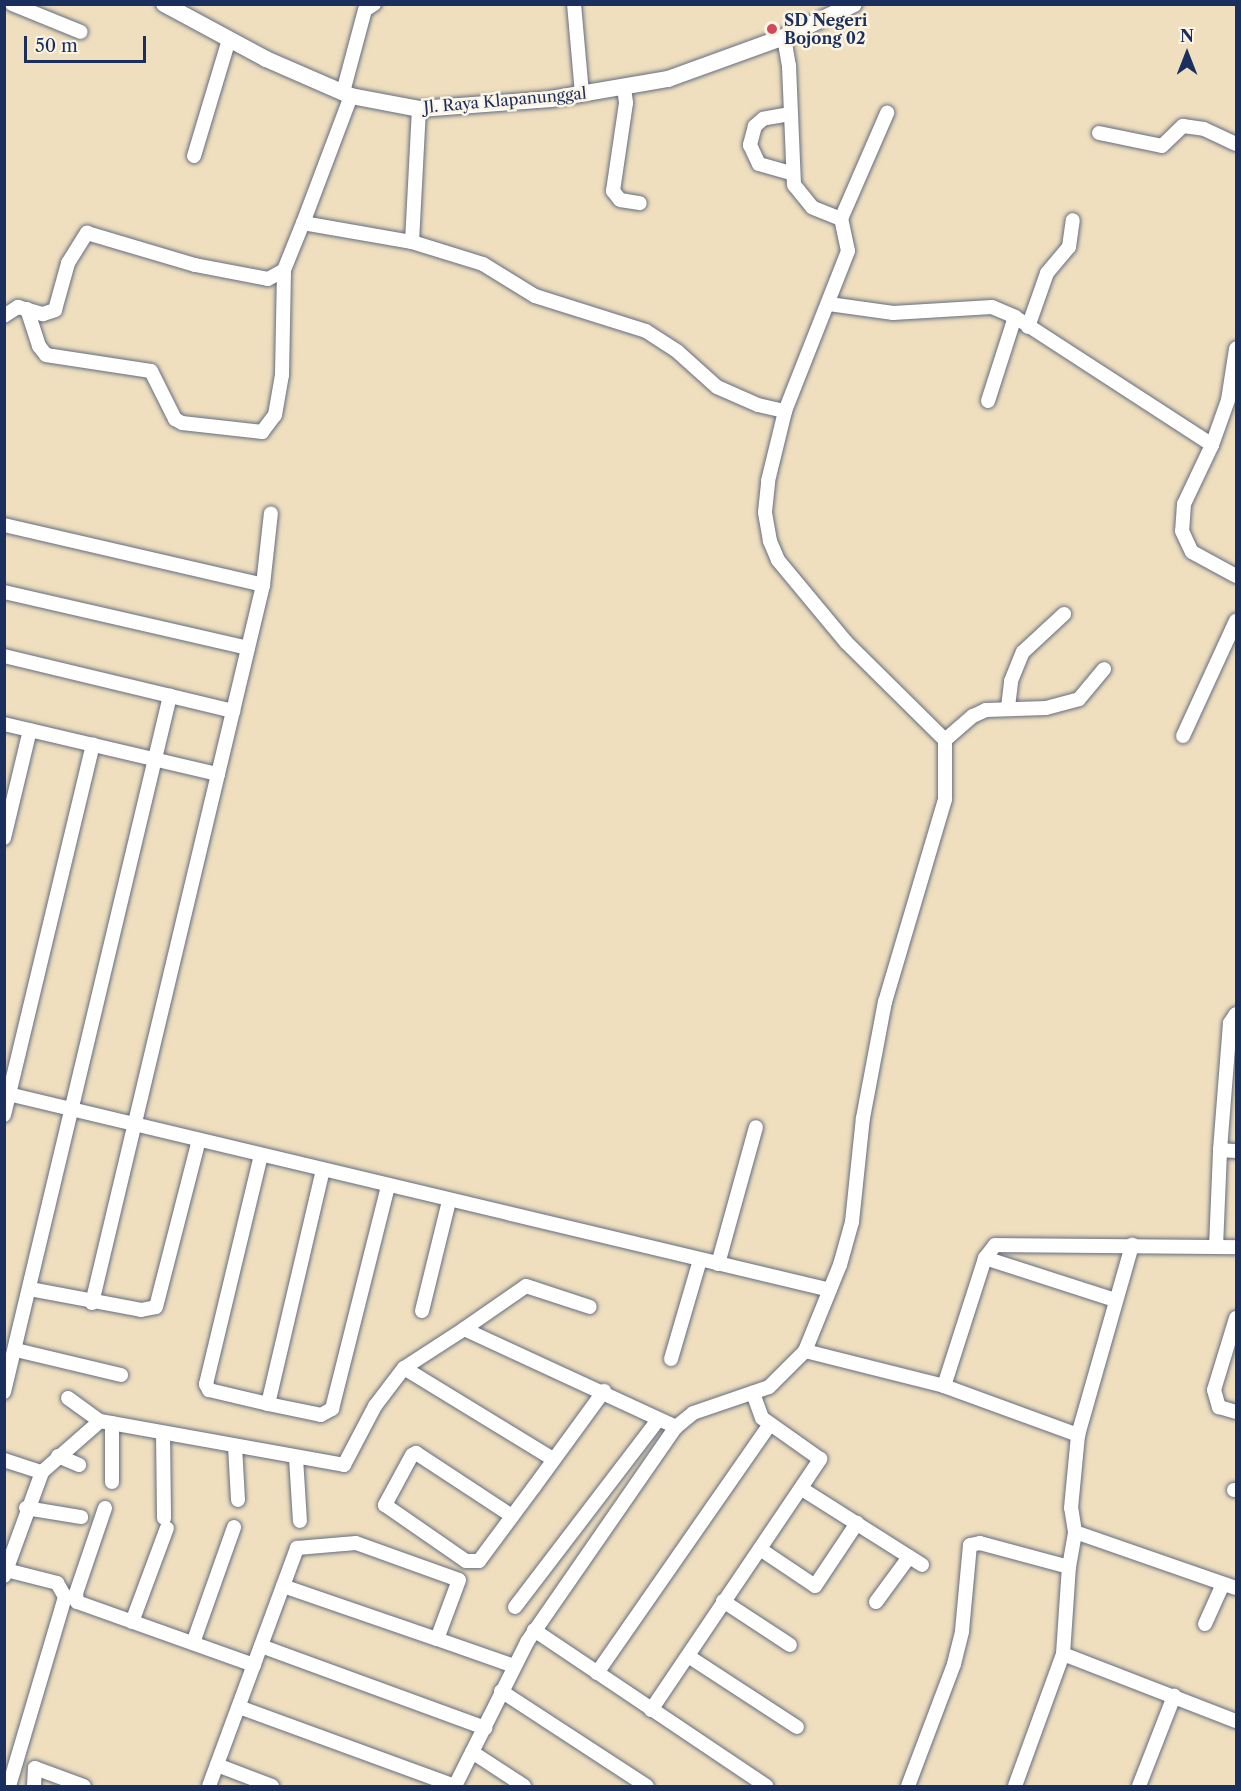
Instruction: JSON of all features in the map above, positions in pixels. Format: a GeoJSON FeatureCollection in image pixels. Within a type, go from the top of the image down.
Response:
{"type":"FeatureCollection","features":[{"type":"Feature","properties":{"kind":"street"},"geometry":{"type":"LineString","coordinates":[[12,4],[81,32]]}},
{"type":"Feature","properties":{"kind":"street","name":"Jl. Raya Klapanunggal"},"geometry":{"type":"LineString","coordinates":[[164,4],[229,39],[347,94],[418,109],[582,94],[624,88],[685,74],[784,37],[824,12],[854,4]]}},
{"type":"Feature","properties":{"kind":"street"},"geometry":{"type":"LineString","coordinates":[[27,309],[39,346],[46,355],[151,371],[175,419],[182,423],[262,432],[275,415],[282,375],[284,270],[347,94],[365,10],[374,4]]}},
{"type":"Feature","properties":{"kind":"street"},"geometry":{"type":"LineString","coordinates":[[574,4],[582,94]]}},
{"type":"Feature","properties":{"kind":"street"},"geometry":{"type":"LineString","coordinates":[[784,37],[788,50],[791,173],[799,194],[812,207],[841,219]]}},
{"type":"Feature","properties":{"kind":"street"},"geometry":{"type":"LineString","coordinates":[[194,156],[229,39]]}},
{"type":"Feature","properties":{"kind":"street"},"geometry":{"type":"LineString","coordinates":[[624,88],[626,103],[613,191],[620,200],[640,202]]}},
{"type":"Feature","properties":{"kind":"street"},"geometry":{"type":"LineString","coordinates":[[412,242],[418,109]]}},
{"type":"Feature","properties":{"kind":"street"},"geometry":{"type":"LineString","coordinates":[[238,1707],[455,1786],[501,1691],[534,1630],[558,1601],[676,1427],[693,1413],[753,1393],[780,1379],[805,1351],[830,1290],[852,1222],[863,1118],[885,1002],[945,799],[945,740],[846,642],[778,560],[765,512],[768,481],[785,411],[849,251],[841,219],[886,113]]}},
{"type":"Feature","properties":{"kind":"street"},"geometry":{"type":"LineString","coordinates":[[790,114],[763,119],[754,126],[750,145],[759,164],[791,173]]}},
{"type":"Feature","properties":{"kind":"street"},"geometry":{"type":"LineString","coordinates":[[1099,133],[1162,146],[1183,126],[1204,129],[1236,144]]}},
{"type":"Feature","properties":{"kind":"street"},"geometry":{"type":"LineString","coordinates":[[1028,327],[1044,280],[1069,247],[1073,220]]}},
{"type":"Feature","properties":{"kind":"street"},"geometry":{"type":"LineString","coordinates":[[303,222],[412,242],[483,264],[535,296],[646,331],[717,387],[758,405],[785,411]]}},
{"type":"Feature","properties":{"kind":"street"},"geometry":{"type":"LineString","coordinates":[[4,316],[12,309],[27,309],[43,314],[55,310],[68,263],[87,233],[246,277],[268,279],[284,270]]}},
{"type":"Feature","properties":{"kind":"street"},"geometry":{"type":"LineString","coordinates":[[829,304],[893,313],[974,305],[992,307],[1015,318],[1212,445]]}},
{"type":"Feature","properties":{"kind":"street"},"geometry":{"type":"LineString","coordinates":[[988,401],[1015,318]]}},
{"type":"Feature","properties":{"kind":"street"},"geometry":{"type":"LineString","coordinates":[[1236,350],[1228,400],[1212,445],[1184,504],[1182,531],[1192,552],[1236,576]]}},
{"type":"Feature","properties":{"kind":"street"},"geometry":{"type":"LineString","coordinates":[[92,1303],[263,585],[271,513]]}},
{"type":"Feature","properties":{"kind":"street"},"geometry":{"type":"LineString","coordinates":[[4,525],[263,585]]}},
{"type":"Feature","properties":{"kind":"street"},"geometry":{"type":"LineString","coordinates":[[4,592],[248,648]]}},
{"type":"Feature","properties":{"kind":"street"},"geometry":{"type":"LineString","coordinates":[[1008,707],[1011,681],[1023,652],[1064,614]]}},
{"type":"Feature","properties":{"kind":"street"},"geometry":{"type":"LineString","coordinates":[[1183,736],[1236,621]]}},
{"type":"Feature","properties":{"kind":"street"},"geometry":{"type":"LineString","coordinates":[[4,657],[233,711]]}},
{"type":"Feature","properties":{"kind":"street"},"geometry":{"type":"LineString","coordinates":[[945,740],[973,716],[1008,707],[1064,705],[1079,699],[1104,669]]}},
{"type":"Feature","properties":{"kind":"street"},"geometry":{"type":"LineString","coordinates":[[4,1392],[16,1350],[170,696]]}},
{"type":"Feature","properties":{"kind":"street"},"geometry":{"type":"LineString","coordinates":[[4,724],[218,774]]}},
{"type":"Feature","properties":{"kind":"street"},"geometry":{"type":"LineString","coordinates":[[4,838],[30,730]]}},
{"type":"Feature","properties":{"kind":"street"},"geometry":{"type":"LineString","coordinates":[[4,1115],[7,1094],[93,745]]}},
{"type":"Feature","properties":{"kind":"street"},"geometry":{"type":"LineString","coordinates":[[1216,1246],[1220,1150],[1230,1023],[1236,1014]]}},
{"type":"Feature","properties":{"kind":"street"},"geometry":{"type":"LineString","coordinates":[[7,1094],[830,1290]]}},
{"type":"Feature","properties":{"kind":"street"},"geometry":{"type":"LineString","coordinates":[[718,1264],[756,1127]]}},
{"type":"Feature","properties":{"kind":"street"},"geometry":{"type":"LineString","coordinates":[[30,1289],[92,1303],[141,1310],[156,1307],[199,1140]]}},
{"type":"Feature","properties":{"kind":"street"},"geometry":{"type":"LineString","coordinates":[[1220,1150],[1236,1151]]}},
{"type":"Feature","properties":{"kind":"street"},"geometry":{"type":"LineString","coordinates":[[261,1155],[206,1384],[209,1390],[321,1415],[332,1409],[387,1186]]}},
{"type":"Feature","properties":{"kind":"street"},"geometry":{"type":"LineString","coordinates":[[268,1404],[323,1170]]}},
{"type":"Feature","properties":{"kind":"street"},"geometry":{"type":"LineString","coordinates":[[422,1311],[449,1201]]}},
{"type":"Feature","properties":{"kind":"street"},"geometry":{"type":"LineString","coordinates":[[944,1386],[985,1258],[995,1245],[1236,1247]]}},
{"type":"Feature","properties":{"kind":"street"},"geometry":{"type":"LineString","coordinates":[[1015,1786],[1063,1654],[1069,1566],[1076,1532],[1071,1508],[1078,1435],[1132,1245]]}},
{"type":"Feature","properties":{"kind":"street"},"geometry":{"type":"LineString","coordinates":[[985,1258],[1115,1300]]}},
{"type":"Feature","properties":{"kind":"street"},"geometry":{"type":"LineString","coordinates":[[671,1359],[700,1260]]}},
{"type":"Feature","properties":{"kind":"street"},"geometry":{"type":"LineString","coordinates":[[68,1398],[106,1422],[344,1465],[375,1406],[404,1368],[526,1286],[590,1307]]}},
{"type":"Feature","properties":{"kind":"street"},"geometry":{"type":"LineString","coordinates":[[1236,1318],[1234,1333],[1214,1390],[1214,1401],[1218,1407],[1236,1412]]}},
{"type":"Feature","properties":{"kind":"street"},"geometry":{"type":"LineString","coordinates":[[464,1329],[604,1391],[676,1427]]}},
{"type":"Feature","properties":{"kind":"street"},"geometry":{"type":"LineString","coordinates":[[16,1350],[121,1375]]}},
{"type":"Feature","properties":{"kind":"street"},"geometry":{"type":"LineString","coordinates":[[805,1351],[944,1386],[1078,1435]]}},
{"type":"Feature","properties":{"kind":"street"},"geometry":{"type":"LineString","coordinates":[[404,1368],[553,1459]]}},
{"type":"Feature","properties":{"kind":"street"},"geometry":{"type":"LineString","coordinates":[[512,1516],[416,1454],[412,1455],[385,1505],[457,1555],[475,1562],[512,1516],[604,1391]]}},
{"type":"Feature","properties":{"kind":"street"},"geometry":{"type":"LineString","coordinates":[[651,1710],[723,1600],[802,1489],[820,1459],[762,1418],[753,1393]]}},
{"type":"Feature","properties":{"kind":"street"},"geometry":{"type":"LineString","coordinates":[[515,1607],[658,1420]]}},
{"type":"Feature","properties":{"kind":"street"},"geometry":{"type":"LineString","coordinates":[[9,1786],[65,1597],[57,1583],[5,1573],[26,1508],[42,1472],[58,1456],[106,1422]]}},
{"type":"Feature","properties":{"kind":"street"},"geometry":{"type":"LineString","coordinates":[[106,1422],[112,1482]]}},
{"type":"Feature","properties":{"kind":"street"},"geometry":{"type":"LineString","coordinates":[[597,1673],[770,1424]]}},
{"type":"Feature","properties":{"kind":"street"},"geometry":{"type":"LineString","coordinates":[[132,1622],[166,1523],[163,1433]]}},
{"type":"Feature","properties":{"kind":"street"},"geometry":{"type":"LineString","coordinates":[[235,1446],[238,1500]]}},
{"type":"Feature","properties":{"kind":"street"},"geometry":{"type":"LineString","coordinates":[[58,1456],[79,1465]]}},
{"type":"Feature","properties":{"kind":"street"},"geometry":{"type":"LineString","coordinates":[[296,1458],[300,1521]]}},
{"type":"Feature","properties":{"kind":"street"},"geometry":{"type":"LineString","coordinates":[[4,1460],[42,1472]]}},
{"type":"Feature","properties":{"kind":"street"},"geometry":{"type":"LineString","coordinates":[[802,1489],[922,1565]]}},
{"type":"Feature","properties":{"kind":"street"},"geometry":{"type":"LineString","coordinates":[[26,1508],[81,1517]]}},
{"type":"Feature","properties":{"kind":"street"},"geometry":{"type":"LineString","coordinates":[[105,1508],[76,1593],[77,1602],[254,1665]]}},
{"type":"Feature","properties":{"kind":"street"},"geometry":{"type":"LineString","coordinates":[[760,1549],[815,1587],[857,1523]]}},
{"type":"Feature","properties":{"kind":"street"},"geometry":{"type":"LineString","coordinates":[[193,1643],[234,1527]]}},
{"type":"Feature","properties":{"kind":"street"},"geometry":{"type":"LineString","coordinates":[[1076,1532],[1230,1586],[1205,1624]]}},
{"type":"Feature","properties":{"kind":"street"},"geometry":{"type":"LineString","coordinates":[[908,1786],[954,1664],[962,1631],[970,1545],[980,1542],[1069,1566]]}},
{"type":"Feature","properties":{"kind":"street"},"geometry":{"type":"LineString","coordinates":[[209,1786],[297,1548],[356,1543],[459,1580],[437,1639]]}},
{"type":"Feature","properties":{"kind":"street"},"geometry":{"type":"LineString","coordinates":[[876,1602],[909,1557]]}},
{"type":"Feature","properties":{"kind":"street"},"geometry":{"type":"LineString","coordinates":[[283,1587],[514,1666]]}},
{"type":"Feature","properties":{"kind":"street"},"geometry":{"type":"LineString","coordinates":[[723,1600],[790,1645]]}},
{"type":"Feature","properties":{"kind":"street"},"geometry":{"type":"LineString","coordinates":[[534,1630],[766,1786]]}},
{"type":"Feature","properties":{"kind":"street"},"geometry":{"type":"LineString","coordinates":[[261,1646],[485,1728]]}},
{"type":"Feature","properties":{"kind":"street"},"geometry":{"type":"LineString","coordinates":[[1063,1654],[1236,1721]]}},
{"type":"Feature","properties":{"kind":"street"},"geometry":{"type":"LineString","coordinates":[[688,1656],[797,1727]]}},
{"type":"Feature","properties":{"kind":"street"},"geometry":{"type":"LineString","coordinates":[[501,1691],[647,1786]]}},
{"type":"Feature","properties":{"kind":"street"},"geometry":{"type":"LineString","coordinates":[[1138,1786],[1174,1696]]}},
{"type":"Feature","properties":{"kind":"street"},"geometry":{"type":"LineString","coordinates":[[472,1752],[524,1786]]}},
{"type":"Feature","properties":{"kind":"street"},"geometry":{"type":"LineString","coordinates":[[217,1765],[272,1786]]}},
{"type":"Feature","properties":{"kind":"street"},"geometry":{"type":"LineString","coordinates":[[34,1786],[35,1768],[84,1786]]}},
{"type":"Feature","properties":{"kind":"place","name":"SD Negeri Bojong 02"},"geometry":{"type":"Point","coordinates":[772,29]}}]}
